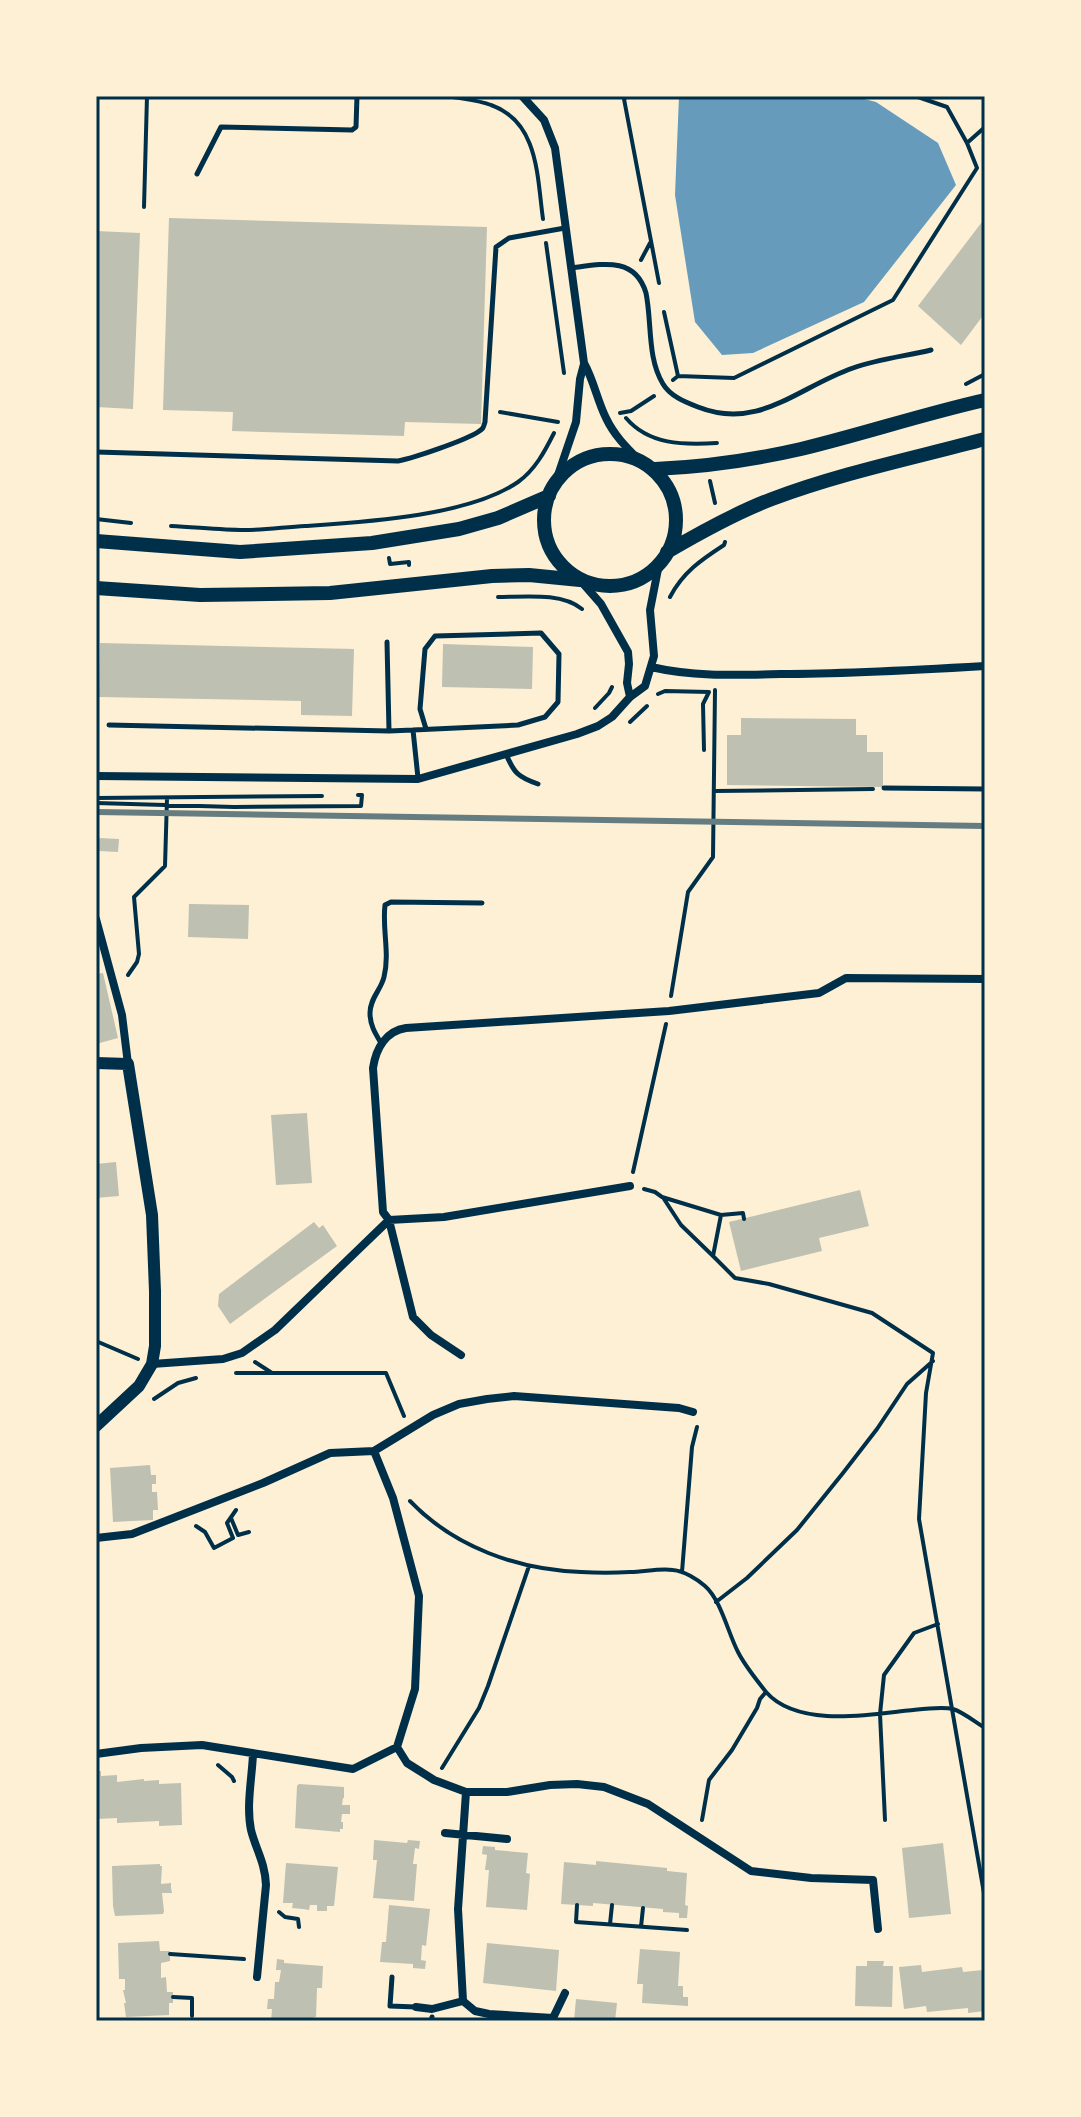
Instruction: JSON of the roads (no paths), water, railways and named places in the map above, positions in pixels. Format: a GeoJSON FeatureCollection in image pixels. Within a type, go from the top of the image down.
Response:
{"type":"FeatureCollection","features":[{"type":"Feature","properties":{"kind":"main road"},"geometry":{"type":"LineString","coordinates":[[655,469],[722,464],[798,450],[985,400]]}},
{"type":"Feature","properties":{"kind":"main road"},"geometry":{"type":"LineString","coordinates":[[96,588],[200,595],[330,593],[529,575],[580,580],[601,586],[624,586],[645,577],[663,558],[716,524],[771,499],[858,472],[985,439]]}},
{"type":"Feature","properties":{"kind":"main road"},"geometry":{"type":"LineString","coordinates":[[580,580],[558,562],[547,545],[545,516],[556,481],[575,461],[592,455],[618,454],[655,469],[671,493],[675,506],[675,529],[663,558]]}},
{"type":"Feature","properties":{"kind":"main road"},"geometry":{"type":"LineString","coordinates":[[96,541],[240,552],[372,543],[459,529],[498,518],[549,496]]}},
{"type":"Feature","properties":{"kind":"street"},"geometry":{"type":"LineString","coordinates":[[522,96],[542,117],[552,137],[584,363],[576,422],[556,481]]}},
{"type":"Feature","properties":{"kind":"street"},"geometry":{"type":"LineString","coordinates":[[584,363],[613,432],[639,460]]}},
{"type":"Feature","properties":{"kind":"street"},"geometry":{"type":"LineString","coordinates":[[96,776],[418,779],[598,726],[619,712],[630,697],[645,686],[654,651],[651,601],[663,558]]}},
{"type":"Feature","properties":{"kind":"street"},"geometry":{"type":"LineString","coordinates":[[580,580],[603,607],[628,652],[630,697]]}},
{"type":"Feature","properties":{"kind":"street"},"geometry":{"type":"LineString","coordinates":[[651,667],[687,674],[715,675],[852,673],[985,666]]}},
{"type":"Feature","properties":{"kind":"street"},"geometry":{"type":"LineString","coordinates":[[96,919],[124,1022],[152,1215],[156,1326],[152,1364],[139,1386],[96,1426]]}},
{"type":"Feature","properties":{"kind":"street"},"geometry":{"type":"LineString","coordinates":[[461,1355],[431,1335],[413,1317],[389,1220],[383,1212],[373,1068],[382,1043],[393,1031],[669,1011],[819,993],[846,978],[985,979]]}},
{"type":"Feature","properties":{"kind":"street"},"geometry":{"type":"LineString","coordinates":[[96,1063],[128,1064]]}},
{"type":"Feature","properties":{"kind":"street"},"geometry":{"type":"LineString","coordinates":[[152,1364],[223,1359],[242,1353],[275,1330],[389,1220],[444,1217],[630,1186]]}},
{"type":"Feature","properties":{"kind":"street"},"geometry":{"type":"LineString","coordinates":[[96,1538],[132,1534],[330,1453],[374,1451],[433,1415],[459,1404],[514,1396],[679,1408],[693,1412]]}},
{"type":"Feature","properties":{"kind":"street"},"geometry":{"type":"LineString","coordinates":[[96,1754],[202,1745],[353,1769],[397,1747],[415,1689],[419,1596],[393,1498],[374,1451]]}},
{"type":"Feature","properties":{"kind":"street"},"geometry":{"type":"LineString","coordinates":[[397,1747],[407,1763],[434,1780],[466,1792],[507,1792],[564,1784],[604,1787],[648,1804],[751,1871],[811,1878],[873,1880],[878,1929]]}},
{"type":"Feature","properties":{"kind":"street"},"geometry":{"type":"LineString","coordinates":[[253,1754],[249,1814],[265,1870],[266,1885],[257,1977]]}},
{"type":"Feature","properties":{"kind":"street"},"geometry":{"type":"LineString","coordinates":[[463,2001],[458,1909],[466,1792]]}},
{"type":"Feature","properties":{"kind":"street"},"geometry":{"type":"LineString","coordinates":[[445,1833],[507,1839]]}},
{"type":"Feature","properties":{"kind":"street"},"geometry":{"type":"LineString","coordinates":[[463,2001],[475,2011],[489,2014],[554,2019],[565,1993]]}},
{"type":"Feature","properties":{"kind":"street"},"geometry":{"type":"LineString","coordinates":[[416,2007],[432,2016],[463,2001]]}},
{"type":"Feature","properties":{"kind":"lane"},"geometry":{"type":"LineString","coordinates":[[197,174],[221,127],[352,130],[356,127],[357,96]]}},
{"type":"Feature","properties":{"kind":"lane"},"geometry":{"type":"LineString","coordinates":[[96,452],[398,461],[478,432],[484,426],[486,411],[495,249],[509,238],[565,228]]}},
{"type":"Feature","properties":{"kind":"lane"},"geometry":{"type":"LineString","coordinates":[[571,268],[612,264],[634,273],[646,293],[656,369],[665,387],[681,399],[726,415],[763,410],[855,367],[931,350]]}},
{"type":"Feature","properties":{"kind":"lane"},"geometry":{"type":"LineString","coordinates":[[109,725],[389,731],[518,725],[545,717],[558,702],[559,654],[541,633],[435,636],[425,649],[420,709],[426,729]]}},
{"type":"Feature","properties":{"kind":"lane"},"geometry":{"type":"LineString","coordinates":[[387,642],[389,731]]}},
{"type":"Feature","properties":{"kind":"lane"},"geometry":{"type":"LineString","coordinates":[[413,730],[418,779]]}},
{"type":"Feature","properties":{"kind":"lane"},"geometry":{"type":"LineString","coordinates":[[506,754],[513,771],[523,779],[538,784]]}},
{"type":"Feature","properties":{"kind":"lane"},"geometry":{"type":"LineString","coordinates":[[884,788],[985,789]]}},
{"type":"Feature","properties":{"kind":"lane"},"geometry":{"type":"LineString","coordinates":[[382,1043],[372,1027],[370,1011],[385,972],[385,905],[391,902],[482,903]]}},
{"type":"Feature","properties":{"kind":"lane"},"geometry":{"type":"LineString","coordinates":[[392,1977],[390,2006],[416,2007]]}},
{"type":"Feature","properties":{"kind":"water"},"geometry":{"type":"Polygon","coordinates":[[[679,96],[853,96],[876,102],[938,143],[956,185],[864,302],[753,353],[722,355],[695,322],[675,195],[679,96]]]}},
{"type":"Feature","properties":{"kind":"railway"},"geometry":{"type":"LineString","coordinates":[[96,812],[985,826]]}}]}
